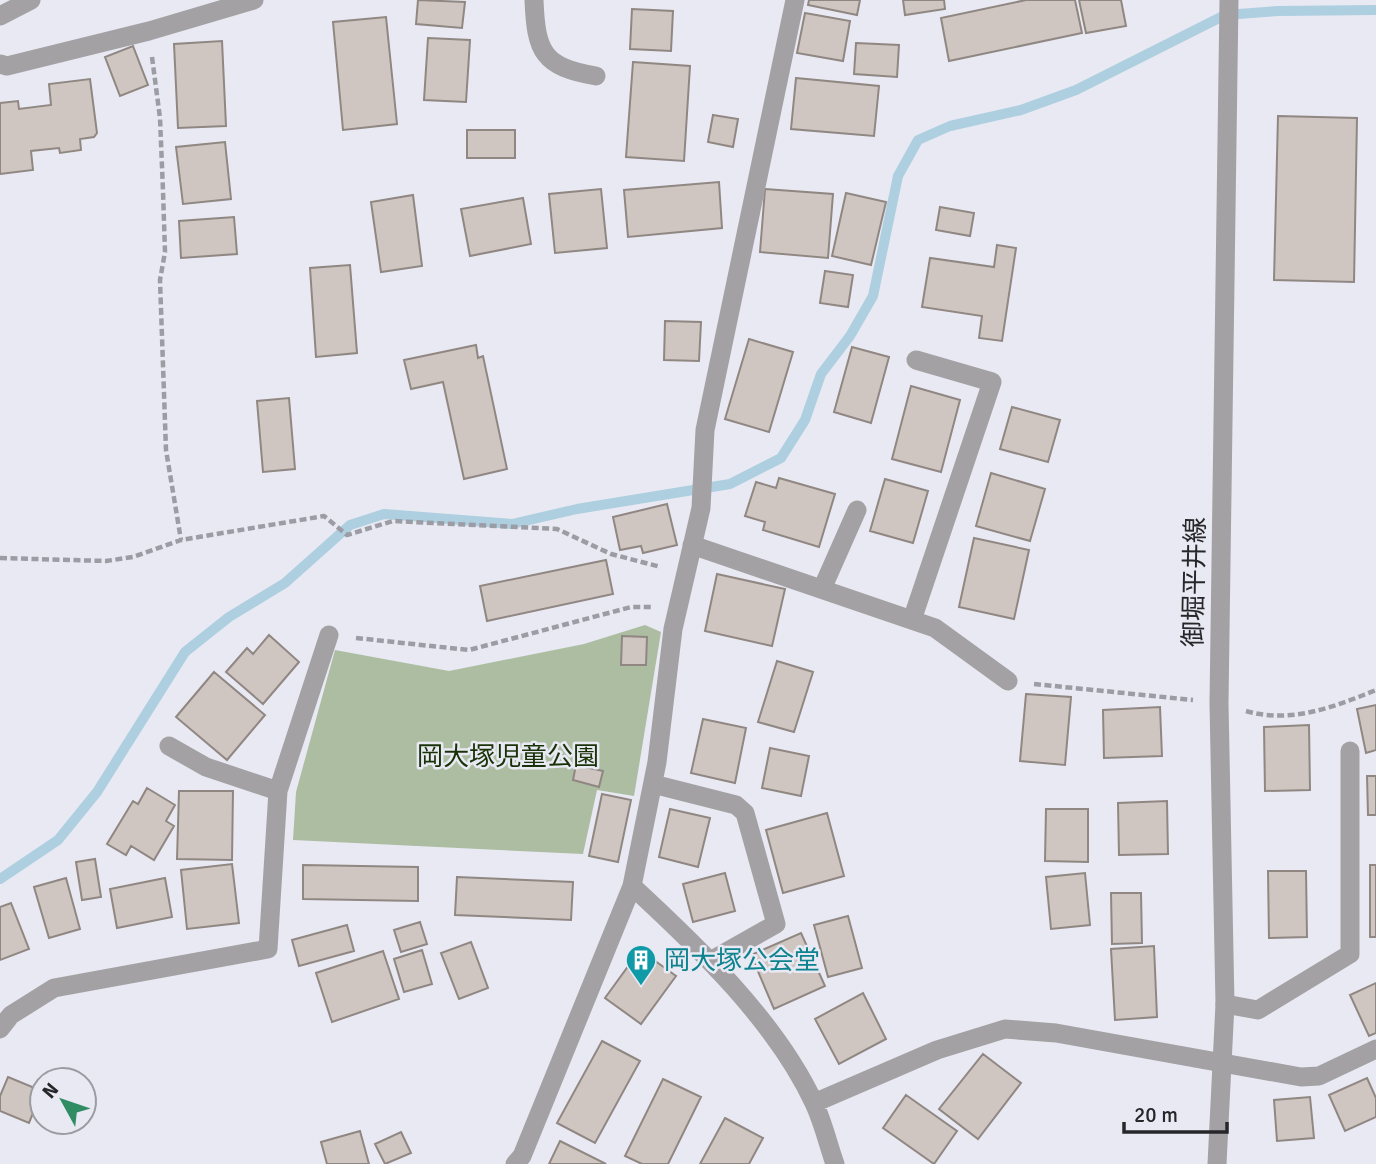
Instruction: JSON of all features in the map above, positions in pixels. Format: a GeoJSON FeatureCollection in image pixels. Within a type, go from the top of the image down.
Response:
{"type":"FeatureCollection","features":[{"type":"Feature","properties":{"kind":"street"},"geometry":{"type":"LineString","coordinates":[[0,16],[31,0]]}},
{"type":"Feature","properties":{"kind":"street"},"geometry":{"type":"LineString","coordinates":[[0,64],[7,65],[149,31],[254,0]]}},
{"type":"Feature","properties":{"kind":"street"},"geometry":{"type":"LineString","coordinates":[[534,0],[539,46],[565,71],[596,76]]}},
{"type":"Feature","properties":{"kind":"street"},"geometry":{"type":"LineString","coordinates":[[515,1164],[522,1156],[632,886],[653,784],[678,607],[701,508],[705,430],[795,0]]}},
{"type":"Feature","properties":{"kind":"street","name":"御堀平井線"},"geometry":{"type":"LineString","coordinates":[[1217,1164],[1225,1004],[1219,703],[1228,0]]}},
{"type":"Feature","properties":{"kind":"street"},"geometry":{"type":"LineString","coordinates":[[912,620],[992,382],[916,360]]}},
{"type":"Feature","properties":{"kind":"street"},"geometry":{"type":"LineString","coordinates":[[822,589],[857,510]]}},
{"type":"Feature","properties":{"kind":"street"},"geometry":{"type":"LineString","coordinates":[[692,545],[935,628],[1008,681]]}},
{"type":"Feature","properties":{"kind":"street"},"geometry":{"type":"LineString","coordinates":[[0,1029],[11,1015],[54,988],[268,948],[278,791],[329,635]]}},
{"type":"Feature","properties":{"kind":"street"},"geometry":{"type":"LineString","coordinates":[[169,746],[206,766],[278,791]]}},
{"type":"Feature","properties":{"kind":"street"},"geometry":{"type":"LineString","coordinates":[[1225,1004],[1258,1010],[1350,954],[1350,751]]}},
{"type":"Feature","properties":{"kind":"street"},"geometry":{"type":"LineString","coordinates":[[653,784],[736,805],[745,813],[776,924],[712,960]]}},
{"type":"Feature","properties":{"kind":"street"},"geometry":{"type":"LineString","coordinates":[[632,886],[712,960],[788,1058],[814,1103],[834,1161],[853,1164]]}},
{"type":"Feature","properties":{"kind":"street"},"geometry":{"type":"LineString","coordinates":[[814,1103],[937,1050],[1005,1029],[1056,1033],[1301,1077],[1319,1076],[1376,1049]]}},
{"type":"Feature","properties":{"kind":"path"},"geometry":{"type":"LineString","coordinates":[[149,31],[160,118],[163,191],[165,252],[160,308],[166,450],[181,540]]}},
{"type":"Feature","properties":{"kind":"path"},"geometry":{"type":"LineString","coordinates":[[0,558],[106,561],[133,557],[181,540],[324,516],[347,535],[393,521],[557,530],[611,554],[686,572]]}},
{"type":"Feature","properties":{"kind":"path"},"geometry":{"type":"LineString","coordinates":[[329,635],[469,650],[631,607],[678,607]]}},
{"type":"Feature","properties":{"kind":"green space","name":"岡大塚児童公園"},"geometry":{"type":"Polygon","coordinates":[[[645,625],[661,632],[634,796],[597,790],[583,854],[293,840],[296,792],[335,650],[449,671],[584,644],[645,625]]]}},
{"type":"Feature","properties":{"kind":"building"},"geometry":{"type":"Polygon","coordinates":[[[418,0],[465,2],[462,28],[416,24],[418,0]]]}},
{"type":"Feature","properties":{"kind":"building"},"geometry":{"type":"Polygon","coordinates":[[[809,0],[860,0],[857,15],[808,5],[809,0]]]}},
{"type":"Feature","properties":{"kind":"building"},"geometry":{"type":"Polygon","coordinates":[[[903,0],[944,0],[945,9],[905,15],[903,0]]]}},
{"type":"Feature","properties":{"kind":"building"},"geometry":{"type":"Polygon","coordinates":[[[1026,0],[1075,0],[1082,33],[949,61],[941,18],[1026,0]]]}},
{"type":"Feature","properties":{"kind":"building"},"geometry":{"type":"Polygon","coordinates":[[[1079,0],[1121,0],[1126,26],[1086,33],[1079,0]]]}},
{"type":"Feature","properties":{"kind":"building"},"geometry":{"type":"Polygon","coordinates":[[[632,9],[673,11],[671,51],[630,49],[632,9]]]}},
{"type":"Feature","properties":{"kind":"building"},"geometry":{"type":"Polygon","coordinates":[[[805,13],[850,21],[843,61],[797,53],[805,13]]]}},
{"type":"Feature","properties":{"kind":"building"},"geometry":{"type":"Polygon","coordinates":[[[386,17],[397,124],[343,130],[333,22],[386,17]]]}},
{"type":"Feature","properties":{"kind":"building"},"geometry":{"type":"Polygon","coordinates":[[[428,38],[470,40],[466,102],[424,100],[428,38]]]}},
{"type":"Feature","properties":{"kind":"building"},"geometry":{"type":"Polygon","coordinates":[[[222,41],[226,126],[178,128],[174,44],[222,41]]]}},
{"type":"Feature","properties":{"kind":"building"},"geometry":{"type":"Polygon","coordinates":[[[856,43],[899,45],[897,77],[854,74],[856,43]]]}},
{"type":"Feature","properties":{"kind":"building"},"geometry":{"type":"Polygon","coordinates":[[[133,46],[148,85],[120,96],[105,57],[133,46]]]}},
{"type":"Feature","properties":{"kind":"building"},"geometry":{"type":"Polygon","coordinates":[[[633,62],[690,66],[684,161],[626,157],[633,62]]]}},
{"type":"Feature","properties":{"kind":"building"},"geometry":{"type":"Polygon","coordinates":[[[796,78],[879,86],[874,136],[791,129],[796,78]]]}},
{"type":"Feature","properties":{"kind":"building"},"geometry":{"type":"Polygon","coordinates":[[[90,79],[97,133],[94,137],[80,139],[81,150],[60,153],[59,148],[31,151],[33,170],[0,174],[0,103],[18,101],[19,109],[51,105],[49,84],[90,79]]]}},
{"type":"Feature","properties":{"kind":"building"},"geometry":{"type":"Polygon","coordinates":[[[713,115],[738,119],[733,147],[708,142],[713,115]]]}},
{"type":"Feature","properties":{"kind":"building"},"geometry":{"type":"Polygon","coordinates":[[[1278,116],[1357,118],[1354,282],[1274,280],[1278,116]]]}},
{"type":"Feature","properties":{"kind":"building"},"geometry":{"type":"Polygon","coordinates":[[[467,130],[515,130],[515,158],[467,158],[467,130]]]}},
{"type":"Feature","properties":{"kind":"building"},"geometry":{"type":"Polygon","coordinates":[[[225,142],[231,199],[183,204],[176,147],[225,142]]]}},
{"type":"Feature","properties":{"kind":"building"},"geometry":{"type":"Polygon","coordinates":[[[719,182],[722,228],[628,237],[624,190],[719,182]]]}},
{"type":"Feature","properties":{"kind":"building"},"geometry":{"type":"Polygon","coordinates":[[[601,189],[607,248],[555,253],[549,194],[601,189]]]}},
{"type":"Feature","properties":{"kind":"building"},"geometry":{"type":"Polygon","coordinates":[[[765,189],[833,194],[828,258],[760,252],[765,189]]]}},
{"type":"Feature","properties":{"kind":"building"},"geometry":{"type":"Polygon","coordinates":[[[846,193],[886,202],[871,265],[832,256],[846,193]]]}},
{"type":"Feature","properties":{"kind":"building"},"geometry":{"type":"Polygon","coordinates":[[[413,195],[422,266],[381,272],[371,202],[413,195]]]}},
{"type":"Feature","properties":{"kind":"building"},"geometry":{"type":"Polygon","coordinates":[[[523,198],[531,244],[470,256],[461,209],[523,198]]]}},
{"type":"Feature","properties":{"kind":"building"},"geometry":{"type":"Polygon","coordinates":[[[940,207],[974,213],[970,236],[936,230],[940,207]]]}},
{"type":"Feature","properties":{"kind":"building"},"geometry":{"type":"Polygon","coordinates":[[[234,217],[237,254],[181,258],[179,221],[234,217]]]}},
{"type":"Feature","properties":{"kind":"building"},"geometry":{"type":"Polygon","coordinates":[[[997,245],[1016,248],[1002,341],[979,338],[982,316],[922,307],[930,258],[994,267],[997,245]]]}},
{"type":"Feature","properties":{"kind":"building"},"geometry":{"type":"Polygon","coordinates":[[[350,265],[357,353],[316,357],[310,268],[350,265]]]}},
{"type":"Feature","properties":{"kind":"building"},"geometry":{"type":"Polygon","coordinates":[[[825,271],[853,275],[848,307],[820,303],[825,271]]]}},
{"type":"Feature","properties":{"kind":"building"},"geometry":{"type":"Polygon","coordinates":[[[665,321],[701,322],[699,361],[664,360],[665,321]]]}},
{"type":"Feature","properties":{"kind":"building"},"geometry":{"type":"Polygon","coordinates":[[[749,339],[793,352],[769,432],[725,419],[749,339]]]}},
{"type":"Feature","properties":{"kind":"building"},"geometry":{"type":"Polygon","coordinates":[[[476,345],[478,358],[483,356],[507,469],[464,479],[443,382],[411,389],[404,360],[476,345]]]}},
{"type":"Feature","properties":{"kind":"building"},"geometry":{"type":"Polygon","coordinates":[[[852,347],[889,357],[871,423],[834,412],[852,347]]]}},
{"type":"Feature","properties":{"kind":"building"},"geometry":{"type":"Polygon","coordinates":[[[911,386],[960,400],[941,472],[892,459],[911,386]]]}},
{"type":"Feature","properties":{"kind":"building"},"geometry":{"type":"Polygon","coordinates":[[[289,398],[295,469],[263,472],[257,401],[289,398]]]}},
{"type":"Feature","properties":{"kind":"building"},"geometry":{"type":"Polygon","coordinates":[[[1012,407],[1060,420],[1048,462],[1000,449],[1012,407]]]}},
{"type":"Feature","properties":{"kind":"building"},"geometry":{"type":"Polygon","coordinates":[[[991,473],[1045,489],[1030,541],[976,526],[991,473]]]}},
{"type":"Feature","properties":{"kind":"building"},"geometry":{"type":"Polygon","coordinates":[[[779,478],[835,494],[819,547],[763,530],[765,522],[745,516],[756,482],[776,488],[779,478]]]}},
{"type":"Feature","properties":{"kind":"building"},"geometry":{"type":"Polygon","coordinates":[[[885,479],[928,491],[913,543],[870,531],[885,479]]]}},
{"type":"Feature","properties":{"kind":"building"},"geometry":{"type":"Polygon","coordinates":[[[667,504],[677,545],[643,553],[641,546],[620,550],[613,517],[667,504]]]}},
{"type":"Feature","properties":{"kind":"building"},"geometry":{"type":"Polygon","coordinates":[[[974,538],[1029,550],[1014,619],[959,607],[974,538]]]}},
{"type":"Feature","properties":{"kind":"building"},"geometry":{"type":"Polygon","coordinates":[[[606,560],[613,594],[487,621],[480,586],[606,560]]]}},
{"type":"Feature","properties":{"kind":"building"},"geometry":{"type":"Polygon","coordinates":[[[717,574],[785,589],[772,646],[705,631],[717,574]]]}},
{"type":"Feature","properties":{"kind":"building"},"geometry":{"type":"Polygon","coordinates":[[[269,635],[299,662],[263,704],[226,672],[247,648],[253,654],[269,635]]]}},
{"type":"Feature","properties":{"kind":"building"},"geometry":{"type":"Polygon","coordinates":[[[622,636],[647,637],[646,665],[621,665],[622,636]]]}},
{"type":"Feature","properties":{"kind":"building"},"geometry":{"type":"Polygon","coordinates":[[[777,661],[813,672],[794,732],[758,722],[777,661]]]}},
{"type":"Feature","properties":{"kind":"building"},"geometry":{"type":"Polygon","coordinates":[[[214,672],[265,715],[227,760],[176,717],[214,672]]]}},
{"type":"Feature","properties":{"kind":"building"},"geometry":{"type":"Polygon","coordinates":[[[1026,694],[1071,697],[1065,765],[1020,761],[1026,694]]]}},
{"type":"Feature","properties":{"kind":"building"},"geometry":{"type":"Polygon","coordinates":[[[1376,705],[1376,750],[1366,753],[1357,709],[1376,705]]]}},
{"type":"Feature","properties":{"kind":"building"},"geometry":{"type":"Polygon","coordinates":[[[1160,707],[1162,756],[1104,758],[1103,710],[1160,707]]]}},
{"type":"Feature","properties":{"kind":"building"},"geometry":{"type":"Polygon","coordinates":[[[703,719],[746,728],[735,783],[691,773],[703,719]]]}},
{"type":"Feature","properties":{"kind":"building"},"geometry":{"type":"Polygon","coordinates":[[[1309,725],[1310,790],[1265,791],[1264,727],[1309,725]]]}},
{"type":"Feature","properties":{"kind":"building"},"geometry":{"type":"Polygon","coordinates":[[[770,748],[809,756],[801,796],[762,788],[770,748]]]}},
{"type":"Feature","properties":{"kind":"building"},"geometry":{"type":"Polygon","coordinates":[[[576,765],[603,771],[599,787],[573,780],[576,765]]]}},
{"type":"Feature","properties":{"kind":"building"},"geometry":{"type":"Polygon","coordinates":[[[1367,776],[1376,776],[1376,815],[1368,815],[1367,776]]]}},
{"type":"Feature","properties":{"kind":"building"},"geometry":{"type":"Polygon","coordinates":[[[147,788],[175,805],[166,821],[174,826],[154,860],[131,846],[126,855],[107,844],[133,801],[138,804],[147,788]]]}},
{"type":"Feature","properties":{"kind":"building"},"geometry":{"type":"Polygon","coordinates":[[[179,791],[233,791],[232,860],[177,859],[179,791]]]}},
{"type":"Feature","properties":{"kind":"building"},"geometry":{"type":"Polygon","coordinates":[[[602,794],[631,800],[618,862],[589,856],[602,794]]]}},
{"type":"Feature","properties":{"kind":"building"},"geometry":{"type":"Polygon","coordinates":[[[1167,801],[1168,854],[1119,855],[1118,803],[1167,801]]]}},
{"type":"Feature","properties":{"kind":"building"},"geometry":{"type":"Polygon","coordinates":[[[670,809],[710,818],[698,867],[659,857],[670,809]]]}},
{"type":"Feature","properties":{"kind":"building"},"geometry":{"type":"Polygon","coordinates":[[[1046,809],[1088,809],[1088,862],[1045,861],[1046,809]]]}},
{"type":"Feature","properties":{"kind":"building"},"geometry":{"type":"Polygon","coordinates":[[[827,813],[844,876],[783,893],[766,830],[827,813]]]}},
{"type":"Feature","properties":{"kind":"building"},"geometry":{"type":"Polygon","coordinates":[[[95,859],[101,897],[82,900],[76,862],[95,859]]]}},
{"type":"Feature","properties":{"kind":"building"},"geometry":{"type":"Polygon","coordinates":[[[232,864],[239,923],[187,929],[181,870],[232,864]]]}},
{"type":"Feature","properties":{"kind":"building"},"geometry":{"type":"Polygon","coordinates":[[[303,865],[418,867],[418,901],[303,899],[303,865]]]}},
{"type":"Feature","properties":{"kind":"building"},"geometry":{"type":"Polygon","coordinates":[[[1370,865],[1376,865],[1376,937],[1370,937],[1370,865]]]}},
{"type":"Feature","properties":{"kind":"building"},"geometry":{"type":"Polygon","coordinates":[[[1268,871],[1306,871],[1307,937],[1269,938],[1268,871]]]}},
{"type":"Feature","properties":{"kind":"building"},"geometry":{"type":"Polygon","coordinates":[[[725,873],[735,911],[693,922],[683,884],[725,873]]]}},
{"type":"Feature","properties":{"kind":"building"},"geometry":{"type":"Polygon","coordinates":[[[1085,873],[1090,925],[1051,929],[1046,877],[1085,873]]]}},
{"type":"Feature","properties":{"kind":"building"},"geometry":{"type":"Polygon","coordinates":[[[457,877],[573,882],[571,920],[455,915],[457,877]]]}},
{"type":"Feature","properties":{"kind":"building"},"geometry":{"type":"Polygon","coordinates":[[[66,878],[80,929],[49,938],[34,887],[66,878]]]}},
{"type":"Feature","properties":{"kind":"building"},"geometry":{"type":"Polygon","coordinates":[[[165,878],[172,917],[117,928],[110,889],[165,878]]]}},
{"type":"Feature","properties":{"kind":"building"},"geometry":{"type":"Polygon","coordinates":[[[1111,893],[1141,893],[1142,943],[1112,944],[1111,893]]]}},
{"type":"Feature","properties":{"kind":"building"},"geometry":{"type":"Polygon","coordinates":[[[11,903],[29,949],[0,960],[0,907],[11,903]]]}},
{"type":"Feature","properties":{"kind":"building"},"geometry":{"type":"Polygon","coordinates":[[[848,916],[862,968],[828,977],[814,925],[848,916]]]}},
{"type":"Feature","properties":{"kind":"building"},"geometry":{"type":"Polygon","coordinates":[[[420,922],[427,944],[401,952],[394,930],[420,922]]]}},
{"type":"Feature","properties":{"kind":"building"},"geometry":{"type":"Polygon","coordinates":[[[347,925],[354,951],[299,966],[292,940],[347,925]]]}},
{"type":"Feature","properties":{"kind":"building"},"geometry":{"type":"Polygon","coordinates":[[[801,933],[825,986],[774,1009],[751,955],[801,933]]]}},
{"type":"Feature","properties":{"kind":"building"},"geometry":{"type":"Polygon","coordinates":[[[471,942],[488,988],[459,999],[441,953],[471,942]]]}},
{"type":"Feature","properties":{"kind":"building"},"geometry":{"type":"Polygon","coordinates":[[[1154,946],[1157,1017],[1115,1020],[1111,949],[1154,946]]]}},
{"type":"Feature","properties":{"kind":"building"},"geometry":{"type":"Polygon","coordinates":[[[422,950],[432,984],[404,992],[394,959],[422,950]]]}},
{"type":"Feature","properties":{"kind":"building","name":"岡大塚公会堂"},"geometry":{"type":"Polygon","coordinates":[[[640,950],[676,976],[641,1024],[605,998],[640,950]]]}},
{"type":"Feature","properties":{"kind":"building"},"geometry":{"type":"Polygon","coordinates":[[[383,951],[399,999],[332,1022],[316,973],[383,951]]]}},
{"type":"Feature","properties":{"kind":"building"},"geometry":{"type":"Polygon","coordinates":[[[1376,983],[1376,1033],[1369,1036],[1350,995],[1376,983]]]}},
{"type":"Feature","properties":{"kind":"building"},"geometry":{"type":"Polygon","coordinates":[[[863,993],[886,1039],[839,1064],[815,1019],[863,993]]]}},
{"type":"Feature","properties":{"kind":"building"},"geometry":{"type":"Polygon","coordinates":[[[602,1041],[640,1061],[595,1143],[557,1123],[602,1041]]]}},
{"type":"Feature","properties":{"kind":"building"},"geometry":{"type":"Polygon","coordinates":[[[983,1054],[1021,1083],[978,1139],[939,1109],[983,1054]]]}},
{"type":"Feature","properties":{"kind":"building"},"geometry":{"type":"Polygon","coordinates":[[[8,1077],[28,1085],[28,1123],[0,1111],[0,1096],[8,1077]]]}},
{"type":"Feature","properties":{"kind":"building"},"geometry":{"type":"Polygon","coordinates":[[[1367,1078],[1376,1098],[1376,1117],[1345,1131],[1329,1095],[1367,1078]]]}},
{"type":"Feature","properties":{"kind":"building"},"geometry":{"type":"Polygon","coordinates":[[[663,1079],[701,1097],[668,1164],[642,1164],[625,1156],[663,1079]]]}},
{"type":"Feature","properties":{"kind":"building"},"geometry":{"type":"Polygon","coordinates":[[[906,1095],[957,1131],[934,1164],[883,1128],[906,1095]]]}},
{"type":"Feature","properties":{"kind":"building"},"geometry":{"type":"Polygon","coordinates":[[[1310,1097],[1314,1138],[1277,1141],[1274,1100],[1310,1097]]]}},
{"type":"Feature","properties":{"kind":"building"},"geometry":{"type":"Polygon","coordinates":[[[725,1118],[763,1138],[749,1164],[700,1164],[725,1118]]]}},
{"type":"Feature","properties":{"kind":"building"},"geometry":{"type":"Polygon","coordinates":[[[360,1131],[369,1164],[327,1164],[321,1142],[360,1131]]]}},
{"type":"Feature","properties":{"kind":"building"},"geometry":{"type":"Polygon","coordinates":[[[401,1132],[411,1153],[385,1164],[375,1144],[401,1132]]]}},
{"type":"Feature","properties":{"kind":"building"},"geometry":{"type":"Polygon","coordinates":[[[560,1141],[606,1164],[549,1164],[560,1141]]]}},
{"type":"Feature","properties":{"kind":"waterway"},"geometry":{"type":"LineString","coordinates":[[0,879],[58,840],[97,792],[185,652],[229,617],[285,583],[350,525],[384,514],[512,524],[577,509],[730,484],[781,458],[805,420],[821,374],[850,336],[873,296],[898,176],[918,140],[950,126],[1021,110],[1076,90],[1225,15],[1278,11],[1376,10]]}},
{"type":"Feature","properties":{"kind":"place","name":"岡大塚公会堂"},"geometry":{"type":"Point","coordinates":[641,987]}}]}
